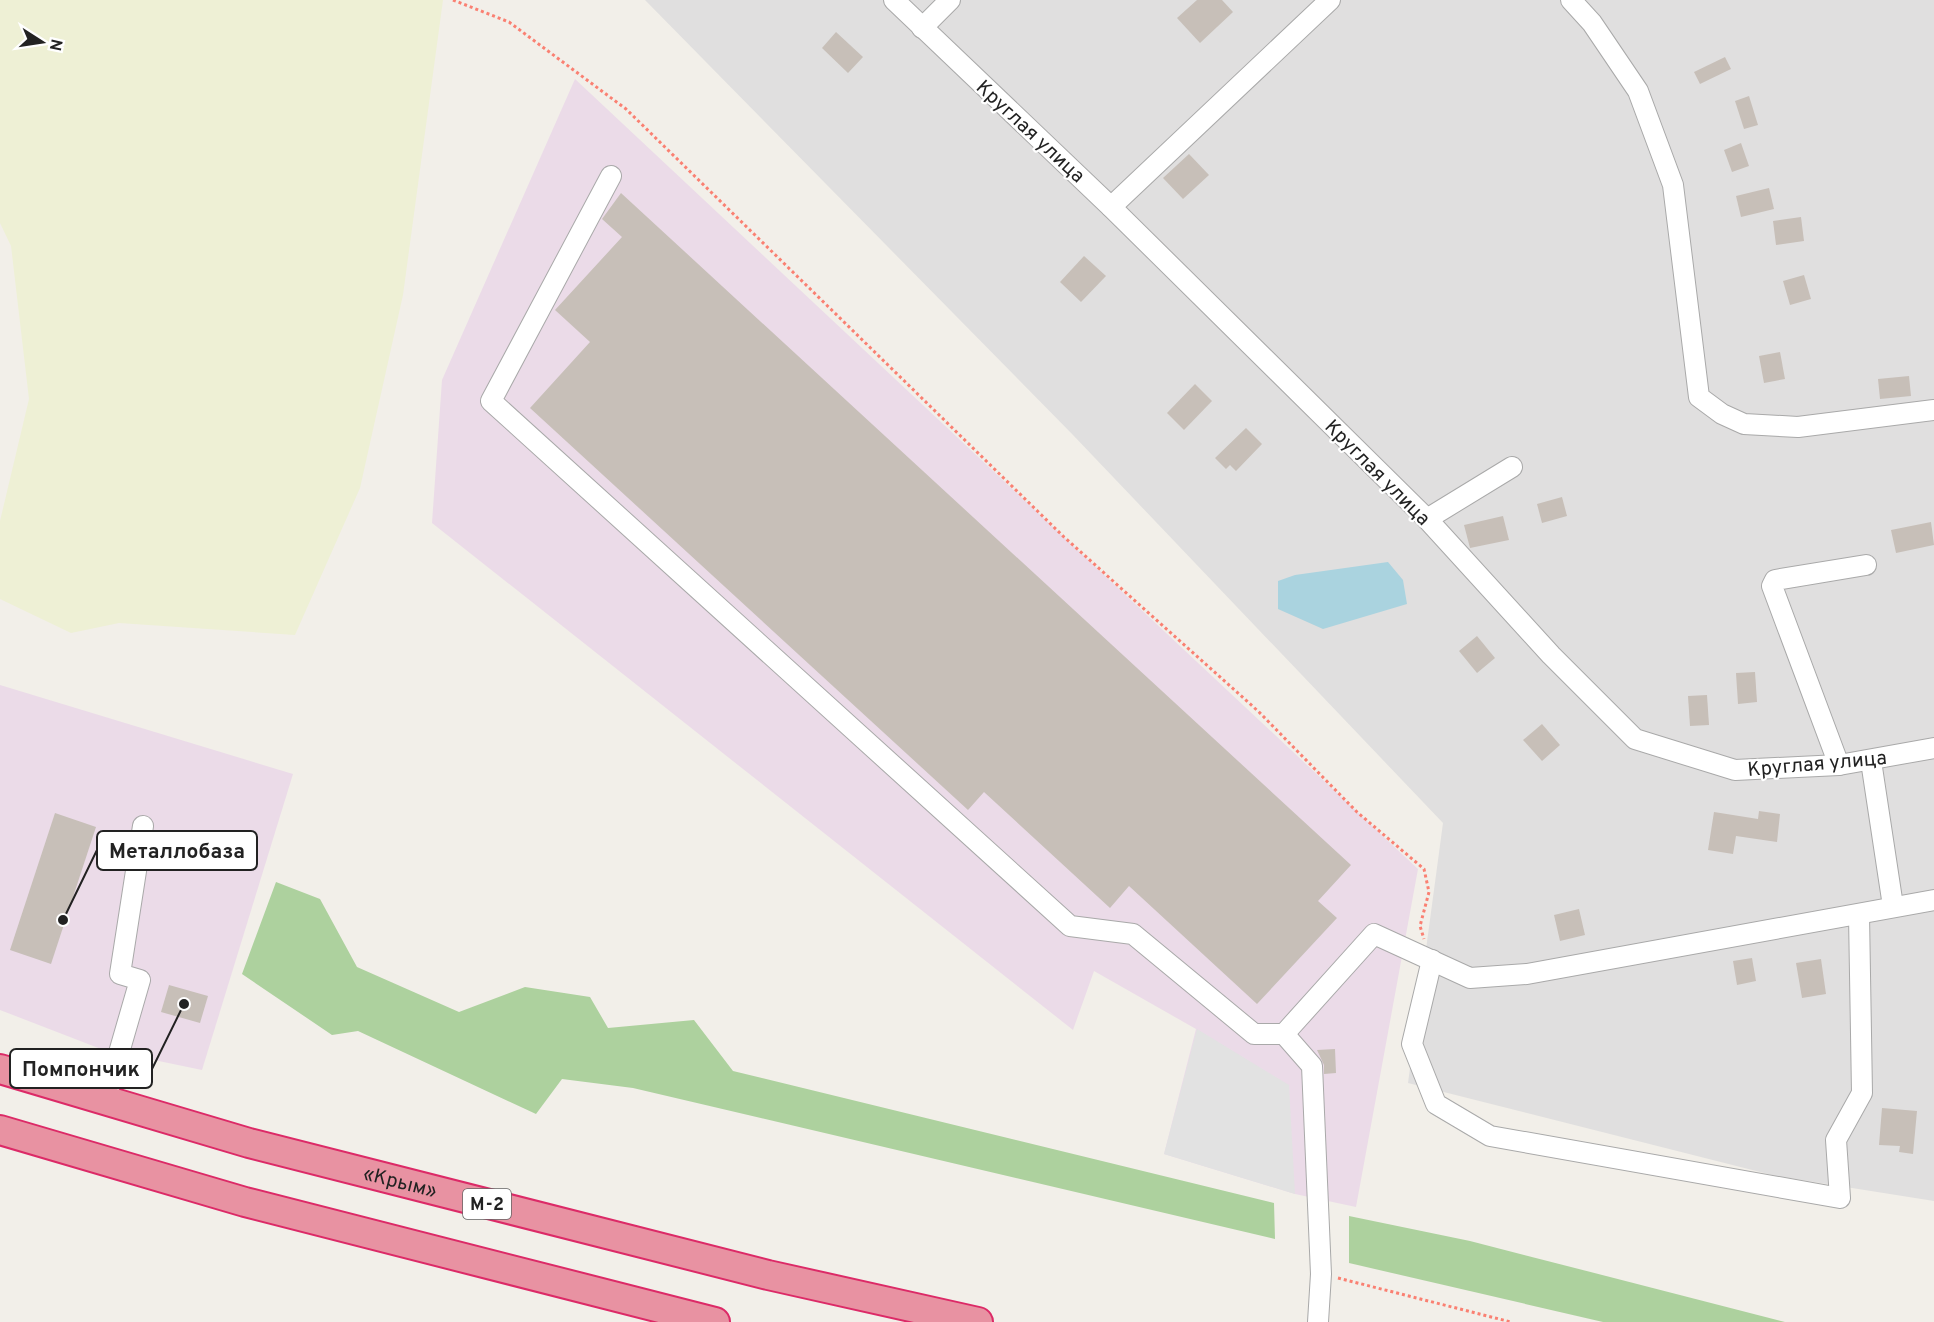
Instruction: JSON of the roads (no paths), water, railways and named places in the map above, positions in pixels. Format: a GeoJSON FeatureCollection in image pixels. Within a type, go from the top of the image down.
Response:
{"type":"FeatureCollection","features":[{"type":"Feature","properties":{"kind":"highway","name":"«Крым»"},"geometry":{"type":"LineString","coordinates":[[0,1069],[249,1143],[745,1270],[978,1322]]}},
{"type":"Feature","properties":{"kind":"highway"},"geometry":{"type":"LineString","coordinates":[[0,1130],[245,1202],[715,1322]]}},
{"type":"Feature","properties":{"kind":"street","name":"Круглая улица"},"geometry":{"type":"LineString","coordinates":[[894,0],[1111,207],[1427,519],[1551,655],[1635,739],[1735,770],[1839,765],[1934,748]]}},
{"type":"Feature","properties":{"kind":"street"},"geometry":{"type":"LineString","coordinates":[[922,28],[950,0]]}},
{"type":"Feature","properties":{"kind":"street"},"geometry":{"type":"LineString","coordinates":[[1111,207],[1330,0]]}},
{"type":"Feature","properties":{"kind":"street"},"geometry":{"type":"LineString","coordinates":[[1571,0],[1592,23],[1638,91],[1673,185],[1699,397],[1722,414],[1744,424],[1787,426],[1934,410]]}},
{"type":"Feature","properties":{"kind":"street"},"geometry":{"type":"LineString","coordinates":[[611,176],[492,401],[1070,926],[1134,934],[1254,1034],[1284,1034],[1374,934],[1470,978],[1527,974],[1934,900]]}},
{"type":"Feature","properties":{"kind":"street"},"geometry":{"type":"LineString","coordinates":[[1427,519],[1512,467]]}},
{"type":"Feature","properties":{"kind":"street"},"geometry":{"type":"LineString","coordinates":[[1839,765],[1772,586],[1774,580],[1866,565]]}},
{"type":"Feature","properties":{"kind":"street"},"geometry":{"type":"LineString","coordinates":[[1871,761],[1893,906]]}},
{"type":"Feature","properties":{"kind":"street"},"geometry":{"type":"LineString","coordinates":[[105,1101],[140,980],[120,974],[143,826]]}},
{"type":"Feature","properties":{"kind":"street"},"geometry":{"type":"LineString","coordinates":[[1432,960],[1412,1044],[1436,1104],[1490,1136],[1840,1198],[1836,1140],[1862,1092],[1860,915]]}},
{"type":"Feature","properties":{"kind":"street"},"geometry":{"type":"LineString","coordinates":[[1284,1034],[1312,1066],[1321,1274],[1318,1322]]}},
{"type":"Feature","properties":{"kind":"water"},"geometry":{"type":"Polygon","coordinates":[[[1388,562],[1403,580],[1407,604],[1323,629],[1278,609],[1278,581],[1295,575],[1388,562]]]}},
{"type":"Feature","properties":{"kind":"place","name":"Металлобаза"},"geometry":{"type":"Point","coordinates":[63,920]}},
{"type":"Feature","properties":{"kind":"place","name":"Помпончик"},"geometry":{"type":"Point","coordinates":[184,1004]}}]}
